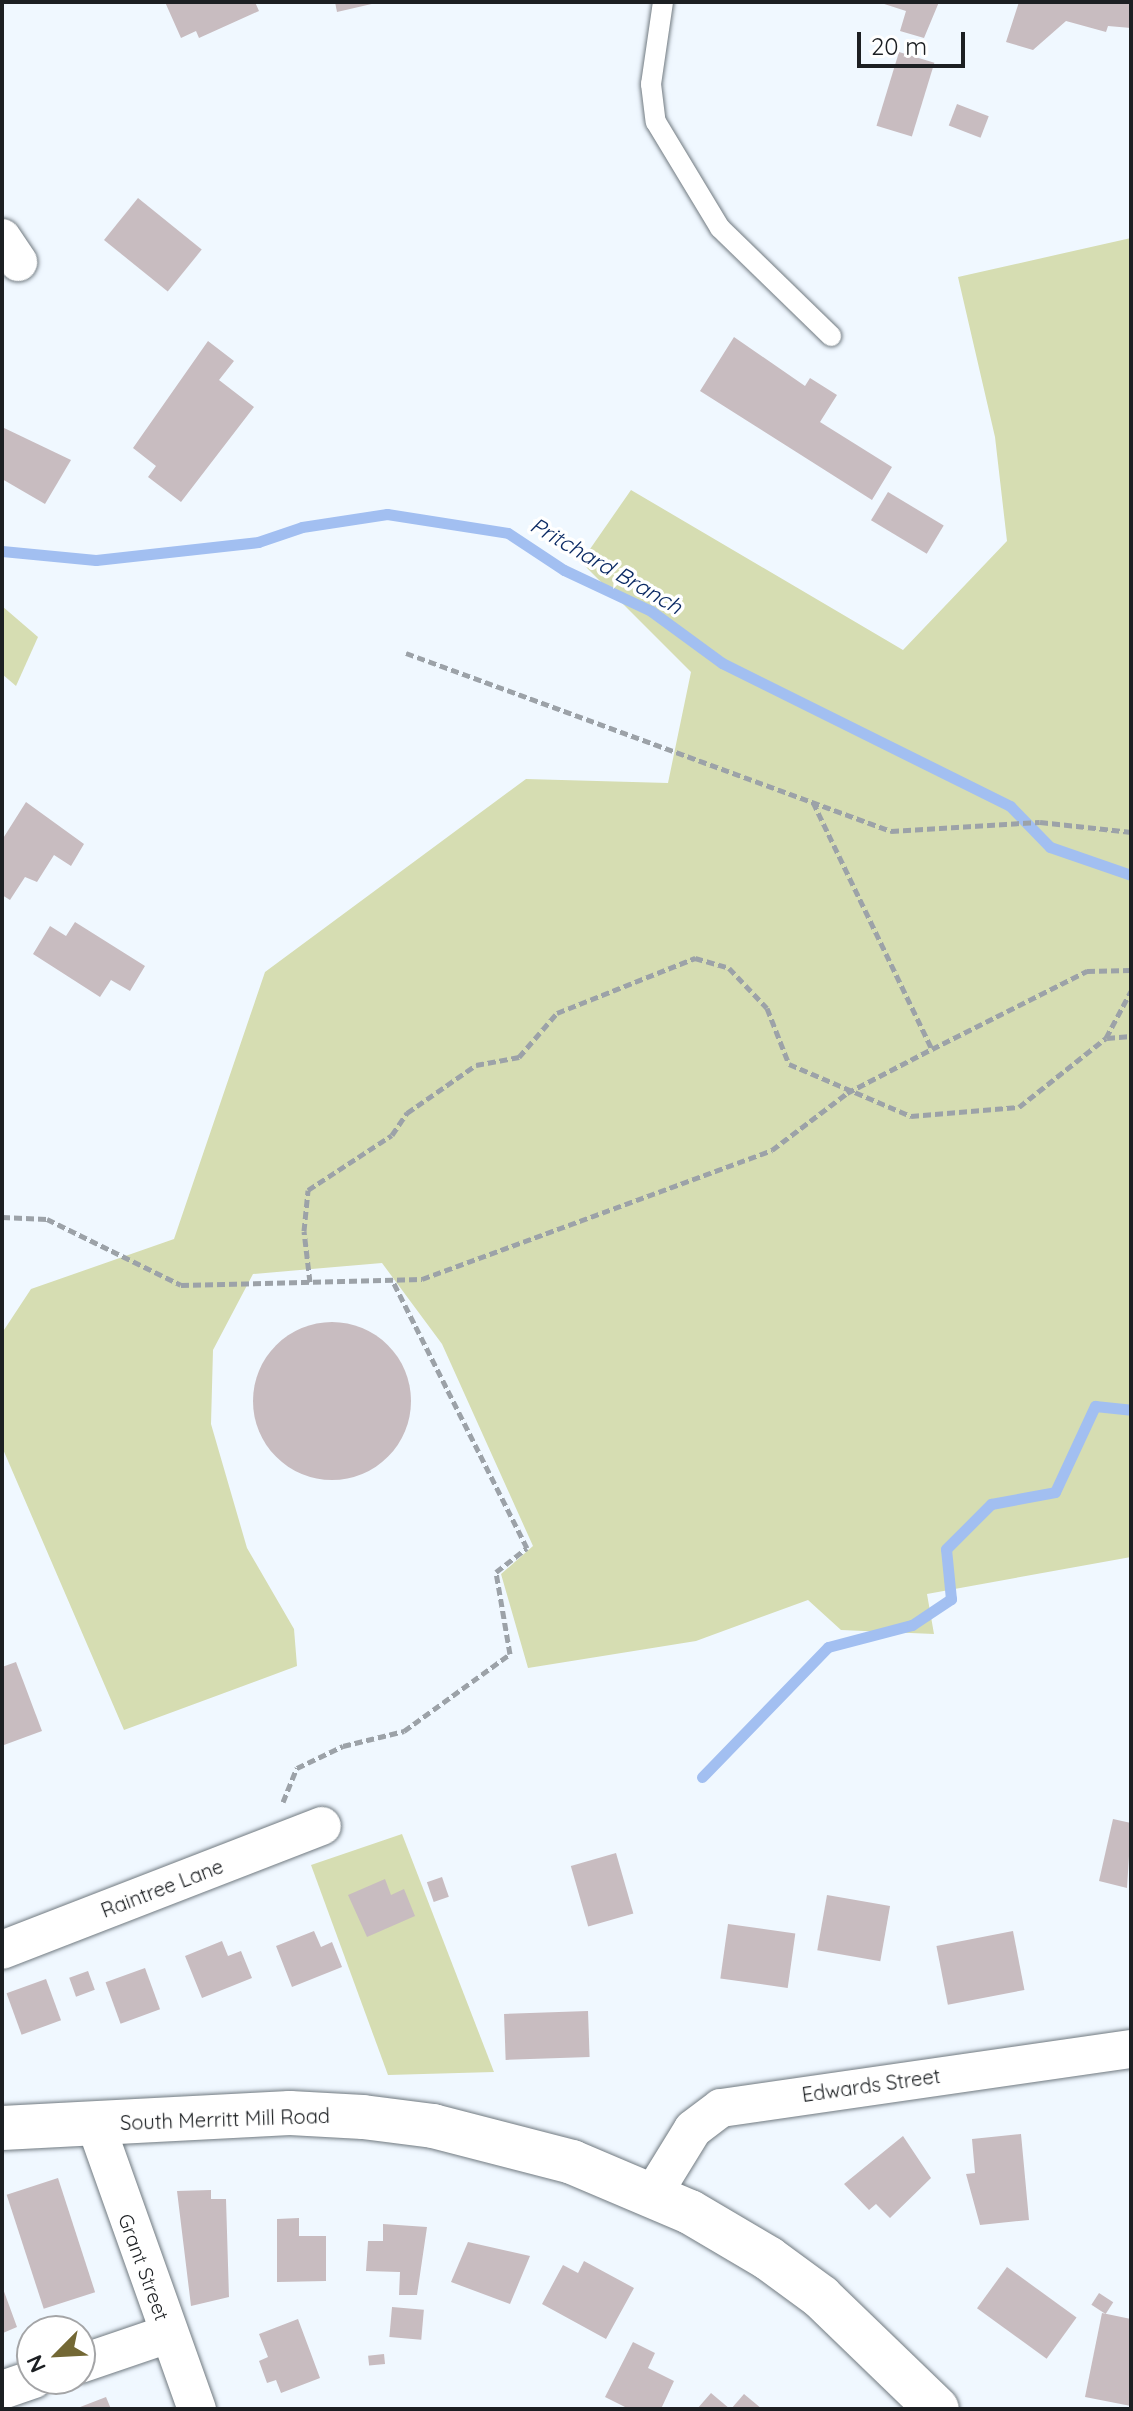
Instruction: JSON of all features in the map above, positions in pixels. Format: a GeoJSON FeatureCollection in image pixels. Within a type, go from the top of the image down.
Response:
{"type":"FeatureCollection","features":[{"type":"Feature","properties":{"kind":"street","name":"Raintree Lane"},"geometry":{"type":"LineString","coordinates":[[2,1950],[322,1826]]}},
{"type":"Feature","properties":{"kind":"street","name":"Edwards Street"},"geometry":{"type":"LineString","coordinates":[[653,2194],[693,2129],[721,2108],[1131,2049]]}},
{"type":"Feature","properties":{"kind":"street","name":"South Merritt Mill Road"},"geometry":{"type":"LineString","coordinates":[[2,2128],[363,2117],[507,2143],[653,2194],[821,2297],[937,2409]]}},
{"type":"Feature","properties":{"kind":"street","name":"Grant Street"},"geometry":{"type":"LineString","coordinates":[[95,2123],[197,2409]]}},
{"type":"Feature","properties":{"kind":"street"},"geometry":{"type":"LineString","coordinates":[[96,2359],[168,2334]]}},
{"type":"Feature","properties":{"kind":"lane"},"geometry":{"type":"LineString","coordinates":[[663,2],[651,84],[656,122],[720,228],[831,336]]}},
{"type":"Feature","properties":{"kind":"path"},"geometry":{"type":"LineString","coordinates":[[406,653],[891,831],[1040,822],[1131,832]]}},
{"type":"Feature","properties":{"kind":"path"},"geometry":{"type":"LineString","coordinates":[[813,802],[932,1049]]}},
{"type":"Feature","properties":{"kind":"path"},"geometry":{"type":"LineString","coordinates":[[310,1282],[304,1231],[308,1190],[392,1135],[407,1113],[476,1065],[519,1057],[557,1013],[695,958],[729,968],[767,1008],[789,1064],[847,1093],[911,1116],[1019,1107],[1106,1038],[1131,991]]}},
{"type":"Feature","properties":{"kind":"path"},"geometry":{"type":"LineString","coordinates":[[2,1217],[47,1219],[181,1285],[422,1279],[772,1150],[847,1093],[1087,971],[1131,970]]}},
{"type":"Feature","properties":{"kind":"path"},"geometry":{"type":"LineString","coordinates":[[1106,1038],[1131,1036]]}},
{"type":"Feature","properties":{"kind":"path"},"geometry":{"type":"LineString","coordinates":[[265,1848],[297,1768],[343,1746],[404,1731],[510,1654],[496,1572],[527,1548],[392,1280]]}},
{"type":"Feature","properties":{"kind":"green space"},"geometry":{"type":"Polygon","coordinates":[[[1131,238],[1131,1557],[927,1594],[934,1634],[841,1630],[808,1600],[696,1641],[528,1668],[501,1574],[533,1546],[442,1344],[382,1263],[253,1274],[213,1350],[211,1424],[247,1548],[294,1629],[297,1666],[124,1730],[2,1447],[2,1333],[31,1289],[174,1239],[265,972],[526,779],[668,783],[691,672],[581,562],[631,490],[903,650],[1007,541],[995,437],[958,277],[1131,238]]]}},
{"type":"Feature","properties":{"kind":"green space"},"geometry":{"type":"Polygon","coordinates":[[[2,606],[38,637],[16,686],[2,674],[2,606]]]}},
{"type":"Feature","properties":{"kind":"green space"},"geometry":{"type":"Polygon","coordinates":[[[402,1834],[494,2072],[388,2075],[311,1865],[402,1834]]]}},
{"type":"Feature","properties":{"kind":"building"},"geometry":{"type":"Polygon","coordinates":[[[165,2],[255,2],[259,11],[199,38],[196,31],[181,38],[165,2]]]}},
{"type":"Feature","properties":{"kind":"building"},"geometry":{"type":"Polygon","coordinates":[[[335,2],[376,2],[376,3],[337,12],[335,2]]]}},
{"type":"Feature","properties":{"kind":"building"},"geometry":{"type":"Polygon","coordinates":[[[878,2],[939,2],[924,38],[900,31],[906,11],[878,2]]]}},
{"type":"Feature","properties":{"kind":"building"},"geometry":{"type":"Polygon","coordinates":[[[1019,2],[1131,2],[1131,28],[1108,26],[1106,32],[1066,21],[1033,50],[1006,42],[1019,2]]]}},
{"type":"Feature","properties":{"kind":"building"},"geometry":{"type":"Polygon","coordinates":[[[899,52],[934,63],[912,136],[876,126],[899,52]]]}},
{"type":"Feature","properties":{"kind":"building"},"geometry":{"type":"Polygon","coordinates":[[[957,104],[989,116],[980,138],[949,125],[957,104]]]}},
{"type":"Feature","properties":{"kind":"building"},"geometry":{"type":"Polygon","coordinates":[[[138,198],[202,250],[168,292],[104,240],[138,198]]]}},
{"type":"Feature","properties":{"kind":"building"},"geometry":{"type":"Polygon","coordinates":[[[734,337],[805,386],[810,378],[837,395],[820,422],[892,467],[872,500],[700,391],[734,337]]]}},
{"type":"Feature","properties":{"kind":"building"},"geometry":{"type":"Polygon","coordinates":[[[208,341],[234,361],[219,380],[254,407],[181,502],[148,477],[156,466],[133,448],[208,341]]]}},
{"type":"Feature","properties":{"kind":"building"},"geometry":{"type":"Polygon","coordinates":[[[2,427],[71,460],[45,504],[2,479],[2,427]]]}},
{"type":"Feature","properties":{"kind":"building"},"geometry":{"type":"Polygon","coordinates":[[[888,492],[944,525],[927,554],[871,520],[888,492]]]}},
{"type":"Feature","properties":{"kind":"building"},"geometry":{"type":"Polygon","coordinates":[[[26,802],[84,844],[71,866],[54,855],[37,882],[25,877],[10,900],[2,895],[2,840],[26,802]]]}},
{"type":"Feature","properties":{"kind":"building"},"geometry":{"type":"Polygon","coordinates":[[[75,922],[145,966],[130,991],[111,980],[100,997],[33,954],[50,926],[66,936],[75,922]]]}},
{"type":"Feature","properties":{"kind":"building"},"geometry":{"type":"Polygon","coordinates":[[[332,1322],[362,1328],[388,1345],[405,1371],[411,1401],[405,1431],[388,1457],[362,1474],[332,1480],[302,1474],[276,1457],[259,1431],[253,1401],[259,1371],[276,1345],[302,1328],[332,1322]]]}},
{"type":"Feature","properties":{"kind":"building"},"geometry":{"type":"Polygon","coordinates":[[[16,1662],[42,1731],[4,1745],[2,1667],[16,1662]]]}},
{"type":"Feature","properties":{"kind":"building"},"geometry":{"type":"Polygon","coordinates":[[[1113,1819],[1131,1823],[1127,1888],[1099,1881],[1113,1819]]]}},
{"type":"Feature","properties":{"kind":"building"},"geometry":{"type":"Polygon","coordinates":[[[616,1853],[633,1914],[588,1927],[571,1866],[616,1853]]]}},
{"type":"Feature","properties":{"kind":"building"},"geometry":{"type":"Polygon","coordinates":[[[442,1877],[449,1897],[434,1902],[427,1882],[442,1877]]]}},
{"type":"Feature","properties":{"kind":"building"},"geometry":{"type":"Polygon","coordinates":[[[385,1879],[391,1895],[404,1889],[415,1916],[367,1937],[348,1895],[385,1879]]]}},
{"type":"Feature","properties":{"kind":"building"},"geometry":{"type":"Polygon","coordinates":[[[827,1895],[890,1906],[880,1961],[817,1950],[827,1895]]]}},
{"type":"Feature","properties":{"kind":"building"},"geometry":{"type":"Polygon","coordinates":[[[728,1924],[795,1933],[788,1988],[720,1978],[728,1924]]]}},
{"type":"Feature","properties":{"kind":"building"},"geometry":{"type":"Polygon","coordinates":[[[314,1931],[321,1947],[332,1942],[342,1967],[292,1987],[276,1946],[314,1931]]]}},
{"type":"Feature","properties":{"kind":"building"},"geometry":{"type":"Polygon","coordinates":[[[1013,1931],[1024,1990],[948,2005],[936,1946],[1013,1931]]]}},
{"type":"Feature","properties":{"kind":"building"},"geometry":{"type":"Polygon","coordinates":[[[222,1941],[228,1956],[241,1951],[252,1978],[202,1998],[185,1956],[222,1941]]]}},
{"type":"Feature","properties":{"kind":"building"},"geometry":{"type":"Polygon","coordinates":[[[145,1968],[160,2009],[121,2024],[106,1982],[145,1968]]]}},
{"type":"Feature","properties":{"kind":"building"},"geometry":{"type":"Polygon","coordinates":[[[88,1971],[95,1990],[76,1997],[69,1978],[88,1971]]]}},
{"type":"Feature","properties":{"kind":"building"},"geometry":{"type":"Polygon","coordinates":[[[46,1979],[61,2020],[22,2035],[7,1993],[46,1979]]]}},
{"type":"Feature","properties":{"kind":"building"},"geometry":{"type":"Polygon","coordinates":[[[588,2011],[590,2057],[506,2060],[504,2014],[588,2011]]]}},
{"type":"Feature","properties":{"kind":"building"},"geometry":{"type":"Polygon","coordinates":[[[1021,2134],[1029,2220],[980,2225],[966,2174],[975,2173],[972,2139],[1021,2134]]]}},
{"type":"Feature","properties":{"kind":"building"},"geometry":{"type":"Polygon","coordinates":[[[903,2136],[931,2178],[890,2218],[876,2204],[869,2210],[844,2184],[903,2136]]]}},
{"type":"Feature","properties":{"kind":"building"},"geometry":{"type":"Polygon","coordinates":[[[58,2178],[95,2292],[44,2309],[7,2195],[58,2178]]]}},
{"type":"Feature","properties":{"kind":"building"},"geometry":{"type":"Polygon","coordinates":[[[211,2190],[211,2199],[226,2199],[229,2297],[191,2306],[177,2191],[211,2190]]]}},
{"type":"Feature","properties":{"kind":"building"},"geometry":{"type":"Polygon","coordinates":[[[299,2218],[299,2236],[326,2236],[326,2281],[277,2282],[277,2219],[299,2218]]]}},
{"type":"Feature","properties":{"kind":"building"},"geometry":{"type":"Polygon","coordinates":[[[383,2224],[427,2227],[417,2295],[399,2295],[400,2272],[366,2271],[368,2241],[383,2241],[383,2224]]]}},
{"type":"Feature","properties":{"kind":"building"},"geometry":{"type":"Polygon","coordinates":[[[468,2242],[530,2256],[510,2304],[451,2282],[468,2242]]]}},
{"type":"Feature","properties":{"kind":"building"},"geometry":{"type":"Polygon","coordinates":[[[584,2261],[634,2288],[606,2339],[542,2304],[563,2265],[578,2273],[584,2261]]]}},
{"type":"Feature","properties":{"kind":"building"},"geometry":{"type":"Polygon","coordinates":[[[1007,2267],[1077,2318],[1047,2359],[977,2308],[1007,2267]]]}},
{"type":"Feature","properties":{"kind":"building"},"geometry":{"type":"Polygon","coordinates":[[[2,2286],[16,2327],[3,2333],[2,2344],[2,2286]]]}},
{"type":"Feature","properties":{"kind":"building"},"geometry":{"type":"Polygon","coordinates":[[[1099,2293],[1113,2302],[1106,2314],[1091,2305],[1099,2293]]]}},
{"type":"Feature","properties":{"kind":"building"},"geometry":{"type":"Polygon","coordinates":[[[392,2307],[424,2310],[421,2340],[389,2337],[392,2307]]]}},
{"type":"Feature","properties":{"kind":"building"},"geometry":{"type":"Polygon","coordinates":[[[1102,2313],[1131,2319],[1131,2406],[1085,2397],[1102,2313]]]}},
{"type":"Feature","properties":{"kind":"building"},"geometry":{"type":"Polygon","coordinates":[[[298,2319],[320,2378],[281,2393],[276,2380],[267,2383],[259,2361],[268,2357],[259,2334],[298,2319]]]}},
{"type":"Feature","properties":{"kind":"building"},"geometry":{"type":"Polygon","coordinates":[[[633,2342],[655,2353],[648,2368],[674,2381],[661,2409],[629,2409],[605,2397],[633,2342]]]}},
{"type":"Feature","properties":{"kind":"building"},"geometry":{"type":"Polygon","coordinates":[[[384,2354],[385,2364],[369,2366],[368,2356],[384,2354]]]}},
{"type":"Feature","properties":{"kind":"building"},"geometry":{"type":"Polygon","coordinates":[[[711,2393],[730,2409],[697,2409],[711,2393]]]}},
{"type":"Feature","properties":{"kind":"building"},"geometry":{"type":"Polygon","coordinates":[[[744,2394],[762,2409],[731,2409],[744,2394]]]}},
{"type":"Feature","properties":{"kind":"building"},"geometry":{"type":"Polygon","coordinates":[[[106,2397],[111,2409],[75,2409],[106,2397]]]}},
{"type":"Feature","properties":{"kind":"waterway","name":"Pritchard Branch"},"geometry":{"type":"LineString","coordinates":[[2,551],[96,560],[258,542],[302,527],[387,514],[508,533],[564,570],[651,611],[722,663],[1010,806],[1050,847],[1131,875]]}},
{"type":"Feature","properties":{"kind":"waterway"},"geometry":{"type":"LineString","coordinates":[[702,1777],[828,1647],[912,1625],[951,1599],[946,1549],[991,1504],[1055,1492],[1095,1406],[1131,1410]]}}]}
